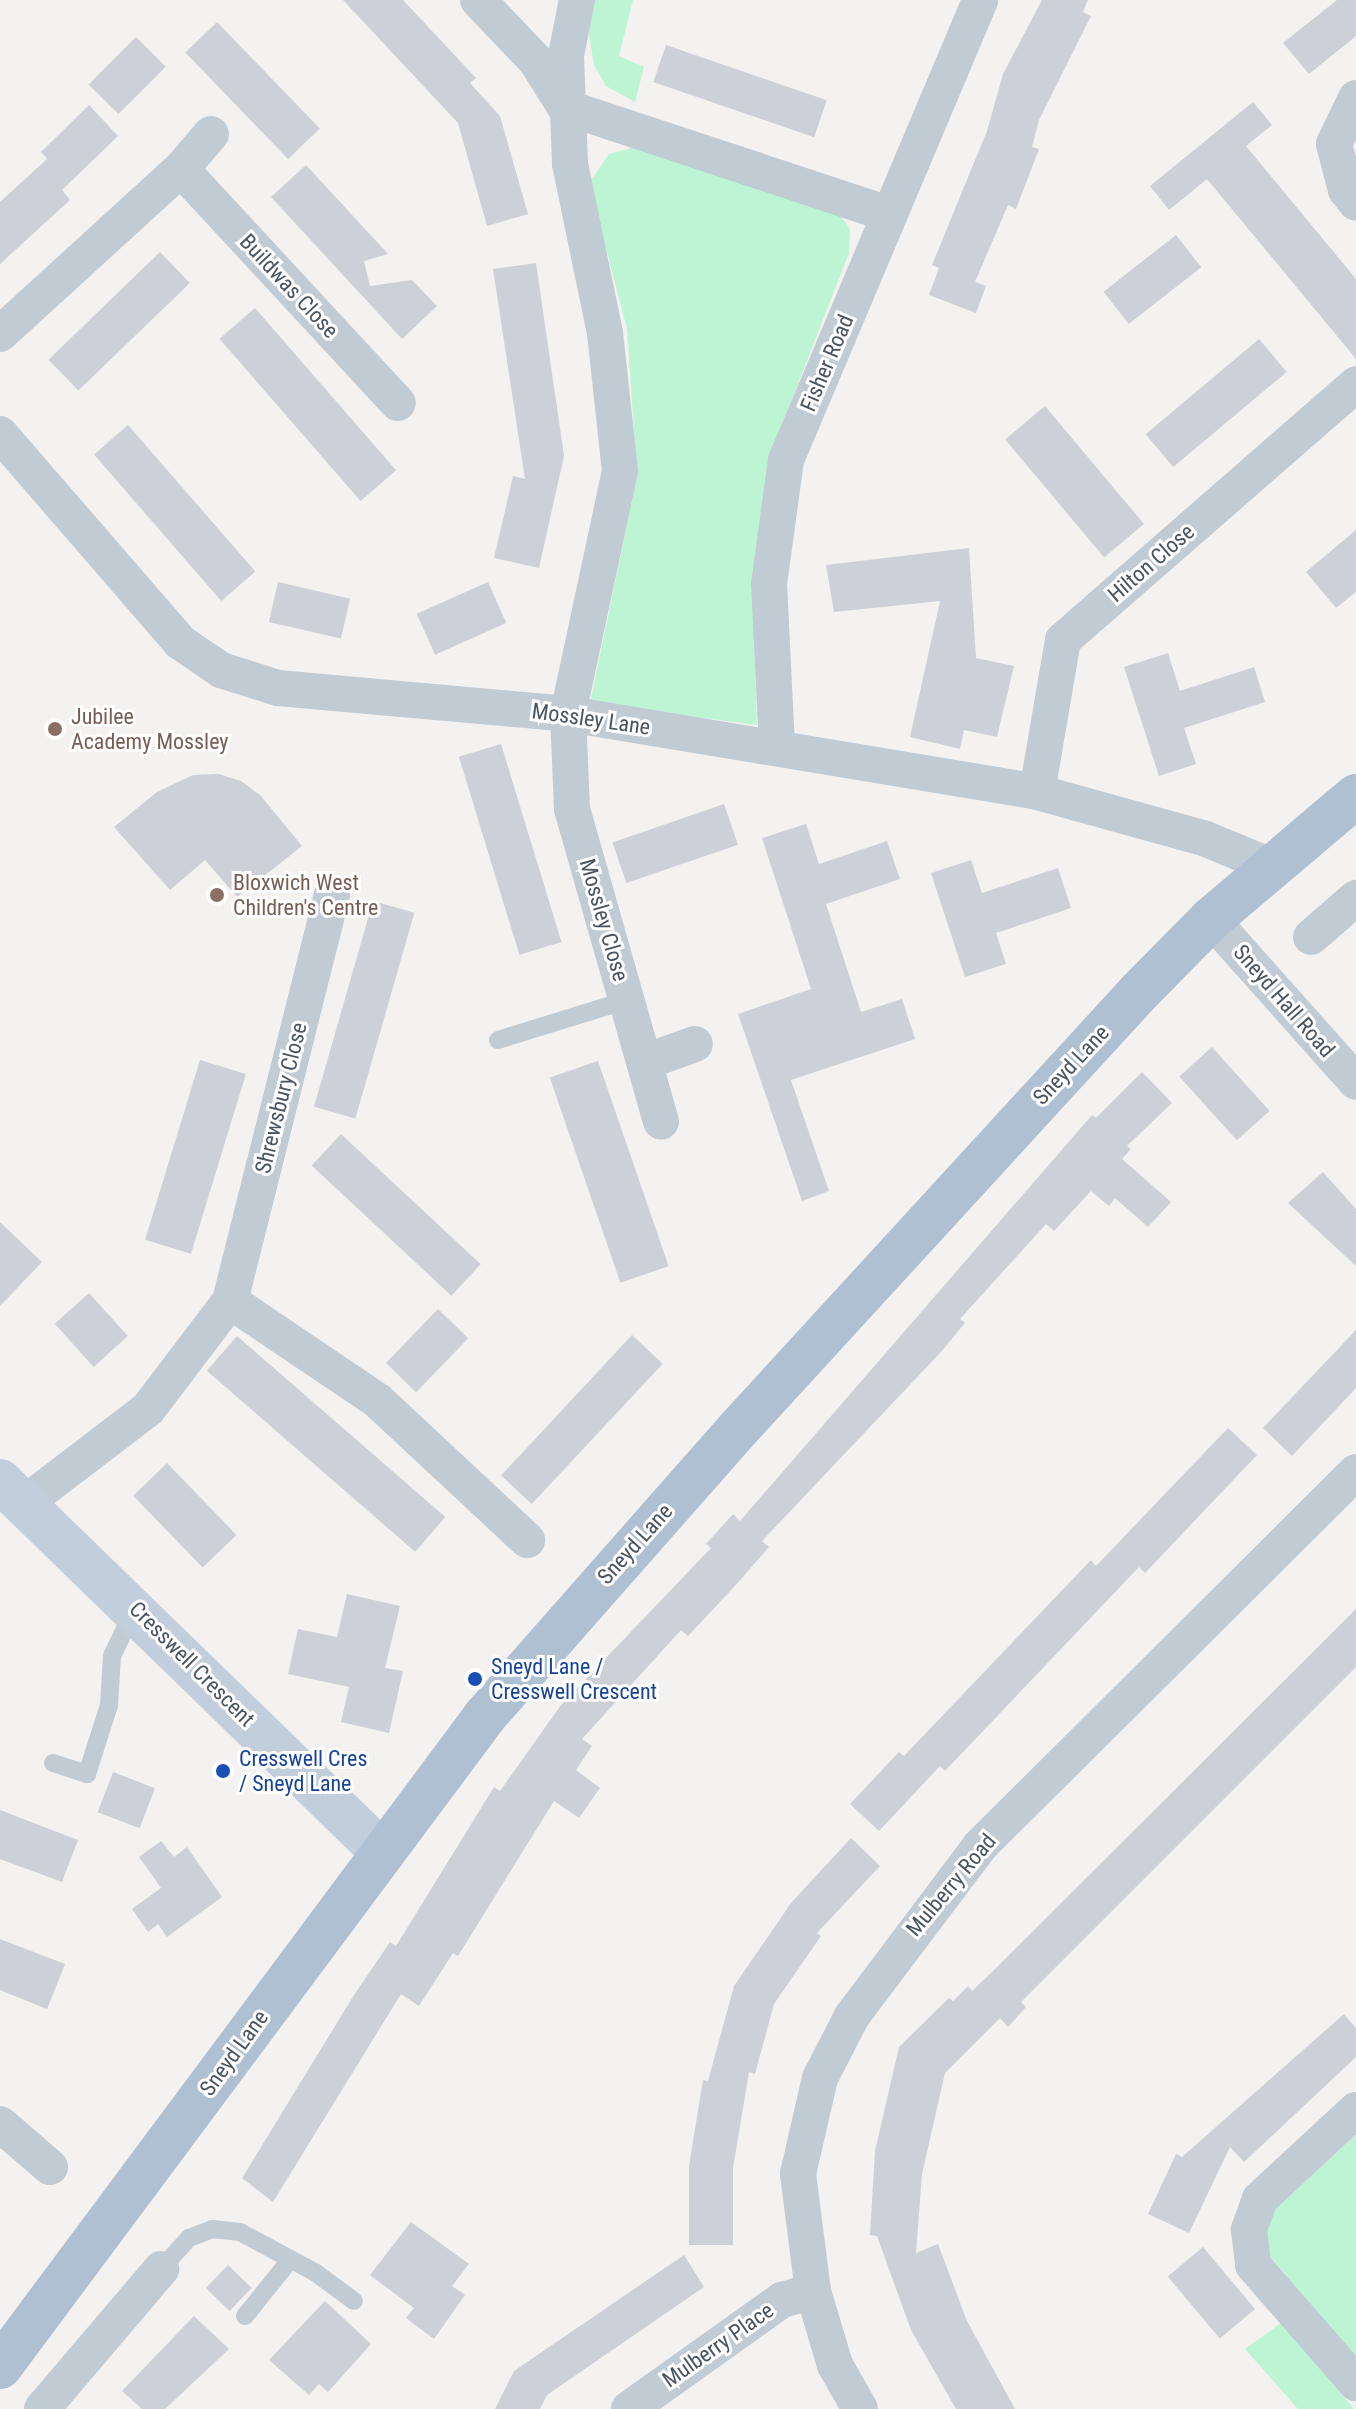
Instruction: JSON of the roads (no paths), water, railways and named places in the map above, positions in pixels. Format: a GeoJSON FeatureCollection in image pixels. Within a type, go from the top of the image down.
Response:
{"type":"FeatureCollection","features":[{"type":"Feature","properties":{"kind":"main road","name":"Sneyd Lane"},"geometry":{"type":"LineString","coordinates":[[0,2367],[381,1851],[485,1716],[628,1552],[968,1177],[1211,919],[1356,796]]}},
{"type":"Feature","properties":{"kind":"street"},"geometry":{"type":"LineString","coordinates":[[478,0],[536,61],[565,107],[889,214]]}},
{"type":"Feature","properties":{"kind":"street"},"geometry":{"type":"LineString","coordinates":[[568,714],[620,471],[605,333],[570,164],[565,107],[566,55],[577,0]]}},
{"type":"Feature","properties":{"kind":"street","name":"Fisher Road"},"geometry":{"type":"LineString","coordinates":[[777,747],[769,584],[786,460],[980,0]]}},
{"type":"Feature","properties":{"kind":"street"},"geometry":{"type":"LineString","coordinates":[[1356,98],[1334,144],[1346,190],[1356,203]]}},
{"type":"Feature","properties":{"kind":"street"},"geometry":{"type":"LineString","coordinates":[[0,334],[181,169],[211,134]]}},
{"type":"Feature","properties":{"kind":"street","name":"Buildwas Close"},"geometry":{"type":"LineString","coordinates":[[181,169],[398,403]]}},
{"type":"Feature","properties":{"kind":"street","name":"Hilton Close"},"geometry":{"type":"LineString","coordinates":[[1037,792],[1063,640],[1356,384]]}},
{"type":"Feature","properties":{"kind":"street","name":"Mossley Lane"},"geometry":{"type":"LineString","coordinates":[[0,434],[180,642],[221,670],[278,688],[568,714],[1037,792],[1206,839],[1271,866]]}},
{"type":"Feature","properties":{"kind":"street","name":"Mossley Close"},"geometry":{"type":"LineString","coordinates":[[568,714],[572,809],[661,1122]]}},
{"type":"Feature","properties":{"kind":"street","name":"Shrewsbury Close"},"geometry":{"type":"LineString","coordinates":[[13,1492],[148,1409],[230,1301],[332,895]]}},
{"type":"Feature","properties":{"kind":"street"},"geometry":{"type":"LineString","coordinates":[[1311,937],[1356,898]]}},
{"type":"Feature","properties":{"kind":"street","name":"Sneyd Hall Road"},"geometry":{"type":"LineString","coordinates":[[1211,919],[1356,1082]]}},
{"type":"Feature","properties":{"kind":"street"},"geometry":{"type":"LineString","coordinates":[[645,1062],[695,1044]]}},
{"type":"Feature","properties":{"kind":"street"},"geometry":{"type":"LineString","coordinates":[[230,1301],[378,1401],[508,1532]]}},
{"type":"Feature","properties":{"kind":"street","name":"Mulberry Road"},"geometry":{"type":"LineString","coordinates":[[860,2409],[835,2365],[813,2291],[798,2174],[820,2078],[852,2016],[980,1846],[1356,1472]]}},
{"type":"Feature","properties":{"kind":"street","name":"Cresswell Crescent"},"geometry":{"type":"LineString","coordinates":[[13,1492],[135,1607],[381,1851]]}},
{"type":"Feature","properties":{"kind":"street"},"geometry":{"type":"LineString","coordinates":[[1356,2110],[1260,2199],[1249,2230],[1253,2265],[1356,2383]]}},
{"type":"Feature","properties":{"kind":"street"},"geometry":{"type":"LineString","coordinates":[[0,2124],[51,2167]]}},
{"type":"Feature","properties":{"kind":"street"},"geometry":{"type":"LineString","coordinates":[[42,2409],[161,2269]]}},
{"type":"Feature","properties":{"kind":"street","name":"Mulberry Place"},"geometry":{"type":"LineString","coordinates":[[629,2409],[782,2300],[813,2291]]}},
{"type":"Feature","properties":{"kind":"lane"},"geometry":{"type":"LineString","coordinates":[[498,1040],[627,1000]]}},
{"type":"Feature","properties":{"kind":"lane"},"geometry":{"type":"LineString","coordinates":[[53,1763],[87,1774],[109,1705],[112,1656],[135,1607]]}},
{"type":"Feature","properties":{"kind":"lane"},"geometry":{"type":"LineString","coordinates":[[161,2269],[189,2238],[212,2229],[240,2232],[354,2301]]}},
{"type":"Feature","properties":{"kind":"lane"},"geometry":{"type":"LineString","coordinates":[[245,2316],[290,2260]]}},
{"type":"Feature","properties":{"kind":"place","name":"Jubilee Academy Mossley"},"geometry":{"type":"Point","coordinates":[55,729]}},
{"type":"Feature","properties":{"kind":"place","name":"Bloxwich West Children's Centre"},"geometry":{"type":"Point","coordinates":[217,895]}},
{"type":"Feature","properties":{"kind":"place","name":"Sneyd Lane / Cresswell Crescent"},"geometry":{"type":"Point","coordinates":[475,1679]}},
{"type":"Feature","properties":{"kind":"place","name":"Cresswell Cres / Sneyd Lane"},"geometry":{"type":"Point","coordinates":[223,1771]}}]}
